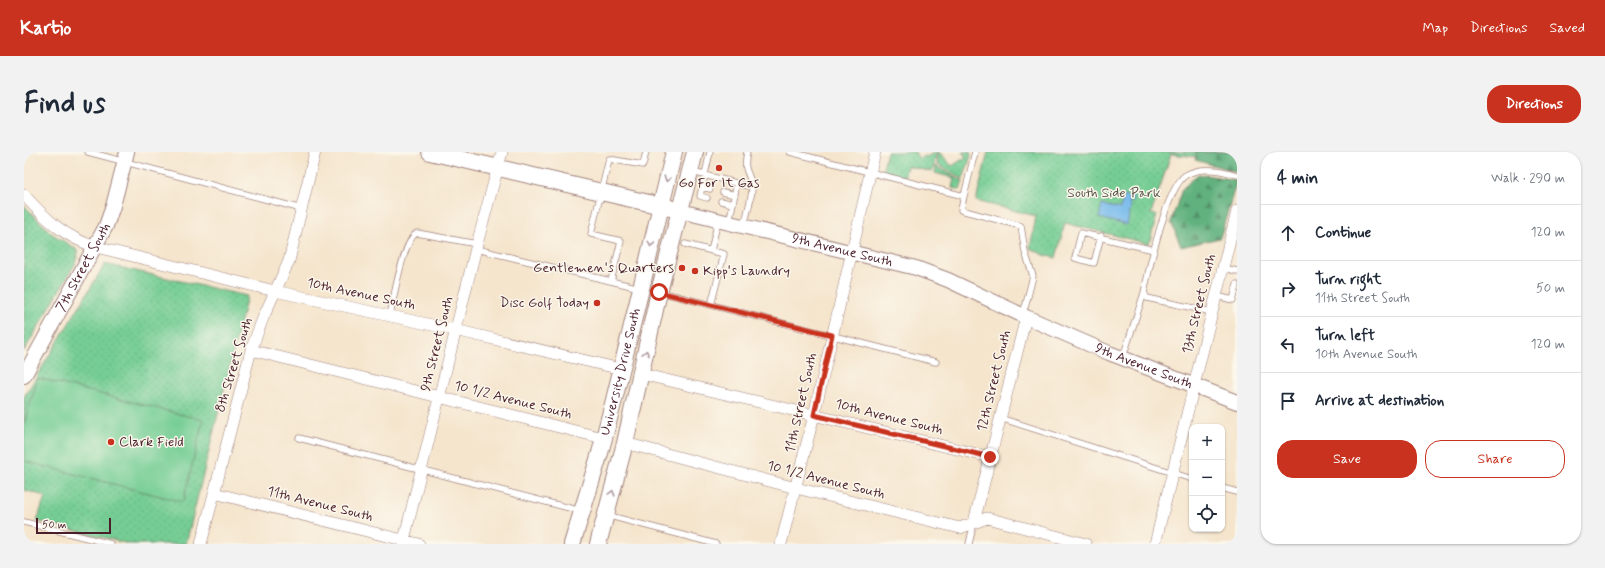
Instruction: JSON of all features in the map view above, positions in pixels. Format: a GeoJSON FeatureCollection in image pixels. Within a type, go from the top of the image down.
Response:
{"type":"FeatureCollection","features":[{"type":"Feature","properties":{"kind":"main road","name":"9th Avenue South"},"geometry":{"type":"LineString","coordinates":[[430,152],[680,211]]}},
{"type":"Feature","properties":{"kind":"main road","name":"University Drive South"},"geometry":{"type":"LineString","coordinates":[[572,544],[603,438],[621,369],[674,152]]}},
{"type":"Feature","properties":{"kind":"main road","name":"University Drive South"},"geometry":{"type":"LineString","coordinates":[[598,544],[625,443],[659,292],[680,211],[697,173],[695,152]]}},
{"type":"Feature","properties":{"kind":"street","name":"8th Street South"},"geometry":{"type":"LineString","coordinates":[[202,544],[251,350],[289,261],[315,152]]}},
{"type":"Feature","properties":{"kind":"street","name":"9th Street South"},"geometry":{"type":"LineString","coordinates":[[403,542],[476,247],[502,152]]}},
{"type":"Feature","properties":{"kind":"street","name":"11th Street South"},"geometry":{"type":"LineString","coordinates":[[781,544],[814,415],[875,152]]}},
{"type":"Feature","properties":{"kind":"street","name":"7th Street South"},"geometry":{"type":"LineString","coordinates":[[24,376],[96,247],[110,217],[126,156]]}},
{"type":"Feature","properties":{"kind":"street","name":"10th Avenue South"},"geometry":{"type":"LineString","coordinates":[[24,195],[54,226],[84,243],[96,247],[275,291],[456,330],[621,369]]}},
{"type":"Feature","properties":{"kind":"street","name":"9th Avenue South"},"geometry":{"type":"LineString","coordinates":[[680,211],[916,268],[948,280],[1024,316],[1123,358],[1237,402]]}},
{"type":"Feature","properties":{"kind":"street","name":"13th Street South"},"geometry":{"type":"LineString","coordinates":[[1155,544],[1236,216]]}},
{"type":"Feature","properties":{"kind":"street","name":"12th Street South"},"geometry":{"type":"LineString","coordinates":[[974,522],[1024,316]]}},
{"type":"Feature","properties":{"kind":"street","name":"10 1/2 Avenue South"},"geometry":{"type":"LineString","coordinates":[[251,350],[603,438]]}},
{"type":"Feature","properties":{"kind":"street","name":"10th Avenue South"},"geometry":{"type":"LineString","coordinates":[[641,374],[990,457]]}},
{"type":"Feature","properties":{"kind":"street","name":"10 1/2 Avenue South"},"geometry":{"type":"LineString","coordinates":[[625,443],[796,488],[960,528],[974,522]]}},
{"type":"Feature","properties":{"kind":"street","name":"11th Avenue South"},"geometry":{"type":"LineString","coordinates":[[214,493],[403,542],[419,544]]}},
{"type":"Feature","properties":{"kind":"street"},"geometry":{"type":"LineString","coordinates":[[974,522],[987,518],[1086,544]]}},
{"type":"Feature","properties":{"kind":"lane"},"geometry":{"type":"LineString","coordinates":[[88,152],[126,156],[302,209]]}},
{"type":"Feature","properties":{"kind":"lane"},"geometry":{"type":"LineString","coordinates":[[611,281],[621,241],[591,234],[609,159],[643,165],[646,152]]}},
{"type":"Feature","properties":{"kind":"lane"},"geometry":{"type":"LineString","coordinates":[[697,173],[710,152]]}},
{"type":"Feature","properties":{"kind":"lane"},"geometry":{"type":"LineString","coordinates":[[744,227],[752,187],[744,164],[747,152]]}},
{"type":"Feature","properties":{"kind":"lane"},"geometry":{"type":"LineString","coordinates":[[790,152],[964,196]]}},
{"type":"Feature","properties":{"kind":"lane"},"geometry":{"type":"LineString","coordinates":[[975,152],[961,210],[1021,226],[1025,252],[1033,276],[1024,316]]}},
{"type":"Feature","properties":{"kind":"lane"},"geometry":{"type":"LineString","coordinates":[[1123,358],[1144,293],[1154,250],[1167,206],[1184,176],[1196,170],[1211,170],[1237,175]]}},
{"type":"Feature","properties":{"kind":"lane"},"geometry":{"type":"LineString","coordinates":[[697,173],[752,187]]}},
{"type":"Feature","properties":{"kind":"lane"},"geometry":{"type":"LineString","coordinates":[[697,173],[702,187],[700,196],[708,198]]}},
{"type":"Feature","properties":{"kind":"lane"},"geometry":{"type":"LineString","coordinates":[[710,251],[733,204],[737,183]]}},
{"type":"Feature","properties":{"kind":"lane"},"geometry":{"type":"LineString","coordinates":[[702,187],[710,189]]}},
{"type":"Feature","properties":{"kind":"lane"},"geometry":{"type":"LineString","coordinates":[[723,192],[735,195]]}},
{"type":"Feature","properties":{"kind":"lane"},"geometry":{"type":"LineString","coordinates":[[721,201],[733,204]]}},
{"type":"Feature","properties":{"kind":"lane"},"geometry":{"type":"LineString","coordinates":[[390,316],[406,246],[414,234],[417,233],[640,288]]}},
{"type":"Feature","properties":{"kind":"lane"},"geometry":{"type":"LineString","coordinates":[[1101,236],[1094,264],[1075,258],[1081,233],[1101,236],[1154,250]]}},
{"type":"Feature","properties":{"kind":"lane"},"geometry":{"type":"LineString","coordinates":[[685,244],[724,254],[711,305]]}},
{"type":"Feature","properties":{"kind":"lane"},"geometry":{"type":"LineString","coordinates":[[1223,268],[1237,271]]}},
{"type":"Feature","properties":{"kind":"lane"},"geometry":{"type":"LineString","coordinates":[[1216,296],[1233,300],[1237,284]]}},
{"type":"Feature","properties":{"kind":"lane"},"geometry":{"type":"LineString","coordinates":[[659,292],[936,362]]}},
{"type":"Feature","properties":{"kind":"lane"},"geometry":{"type":"LineString","coordinates":[[1144,293],[1147,298],[1212,312]]}},
{"type":"Feature","properties":{"kind":"lane"},"geometry":{"type":"LineString","coordinates":[[1000,418],[1189,478]]}},
{"type":"Feature","properties":{"kind":"lane"},"geometry":{"type":"LineString","coordinates":[[299,438],[582,511]]}},
{"type":"Feature","properties":{"kind":"lane"},"geometry":{"type":"LineString","coordinates":[[1225,489],[1237,492]]}},
{"type":"Feature","properties":{"kind":"lane"},"geometry":{"type":"LineString","coordinates":[[606,515],[716,544]]}},
{"type":"Feature","properties":{"kind":"lane"},"geometry":{"type":"LineString","coordinates":[[24,522],[111,544]]}},
{"type":"Feature","properties":{"kind":"lane"},"geometry":{"type":"LineString","coordinates":[[969,544],[974,522]]}},
{"type":"Feature","properties":{"kind":"green space"},"geometry":{"type":"Polygon","coordinates":[[[887,152],[915,152],[919,159],[937,152],[932,172],[907,166],[904,177],[882,172],[887,152]]]}},
{"type":"Feature","properties":{"kind":"green space"},"geometry":{"type":"Polygon","coordinates":[[[939,152],[952,166],[966,157],[962,152],[970,152],[971,156],[963,179],[937,164],[939,152]]]}},
{"type":"Feature","properties":{"kind":"green space","name":"South Side Park"},"geometry":{"type":"Polygon","coordinates":[[[988,152],[1237,152],[1232,170],[1197,157],[1171,154],[1151,214],[1157,215],[1149,244],[1065,223],[1056,258],[1044,255],[1030,248],[1036,216],[976,201],[988,152]]]}},
{"type":"Feature","properties":{"kind":"green space"},"geometry":{"type":"Polygon","coordinates":[[[1197,152],[1237,152],[1237,172],[1195,160],[1197,152]]]}},
{"type":"Feature","properties":{"kind":"green space"},"geometry":{"type":"Polygon","coordinates":[[[936,166],[963,181],[960,190],[952,188],[954,178],[935,173],[936,166]]]}},
{"type":"Feature","properties":{"kind":"green space"},"geometry":{"type":"Polygon","coordinates":[[[1198,174],[1237,180],[1220,238],[1181,247],[1171,222],[1182,189],[1198,174]]]}},
{"type":"Feature","properties":{"kind":"green space"},"geometry":{"type":"Polygon","coordinates":[[[24,205],[51,233],[76,249],[78,253],[75,264],[24,351],[24,205]]]}},
{"type":"Feature","properties":{"kind":"green space","name":"Clark Field"},"geometry":{"type":"Polygon","coordinates":[[[105,264],[247,296],[186,544],[129,544],[37,521],[45,496],[24,490],[24,397],[105,264]]]}},
{"type":"Feature","properties":{"kind":"green space","name":"Clark Field"},"geometry":{"type":"Polygon","coordinates":[[[38,378],[203,420],[183,502],[24,461],[24,424],[38,378]]]}},
{"type":"Feature","properties":{"kind":"water"},"geometry":{"type":"Polygon","coordinates":[[[1124,196],[1134,198],[1133,202],[1129,201],[1131,207],[1127,225],[1099,218],[1102,205],[1120,209],[1124,196]]]}},
{"type":"Feature","properties":{"kind":"place","name":"Go For It Gas"},"geometry":{"type":"Point","coordinates":[719,168]}},
{"type":"Feature","properties":{"kind":"place","name":"Gentlemen's Quarters"},"geometry":{"type":"Point","coordinates":[682,268]}},
{"type":"Feature","properties":{"kind":"place","name":"Kipp's Laundry"},"geometry":{"type":"Point","coordinates":[695,271]}},
{"type":"Feature","properties":{"kind":"place","name":"Disc Golf Today"},"geometry":{"type":"Point","coordinates":[597,303]}},
{"type":"Feature","properties":{"kind":"place","name":"Clark Field"},"geometry":{"type":"Point","coordinates":[111,442]}},
{"type":"Feature","properties":{"kind":"route"},"geometry":{"type":"LineString","coordinates":[[659,292],[832,335],[814,415],[990,457]]}}]}
